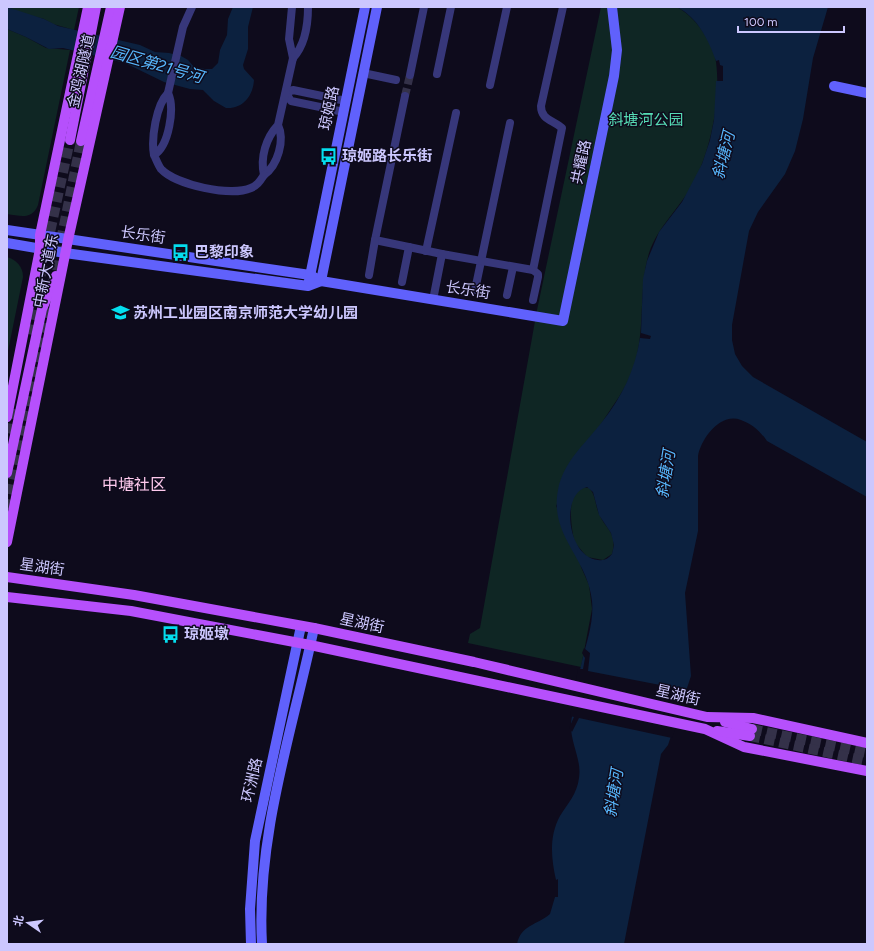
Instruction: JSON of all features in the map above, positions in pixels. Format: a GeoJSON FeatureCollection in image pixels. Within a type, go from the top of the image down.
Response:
{"type":"FeatureCollection","features":[{"type":"Feature","properties":{"kind":"main road","name":"中新大道东"},"geometry":{"type":"LineString","coordinates":[[7,417],[40,249],[40,235],[88,7]]}},
{"type":"Feature","properties":{"kind":"main road","name":"金鸡湖隧道"},"geometry":{"type":"LineString","coordinates":[[70,140],[96,7]]}},
{"type":"Feature","properties":{"kind":"main road","name":"金鸡湖隧道"},"geometry":{"type":"LineString","coordinates":[[81,141],[111,7]]}},
{"type":"Feature","properties":{"kind":"main road","name":"中新大道东"},"geometry":{"type":"LineString","coordinates":[[7,542],[65,253],[120,7]]}},
{"type":"Feature","properties":{"kind":"main road"},"geometry":{"type":"LineString","coordinates":[[7,473],[42,309],[65,253]]}},
{"type":"Feature","properties":{"kind":"main road","name":"星湖街"},"geometry":{"type":"LineString","coordinates":[[7,577],[134,595],[314,628],[474,662],[680,710],[707,717],[751,732],[706,729],[675,723],[298,643],[131,611],[7,597]]}},
{"type":"Feature","properties":{"kind":"main road","name":"星湖街"},"geometry":{"type":"LineString","coordinates":[[707,717],[753,718],[867,743]]}},
{"type":"Feature","properties":{"kind":"main road","name":"星湖街"},"geometry":{"type":"LineString","coordinates":[[706,729],[744,747],[867,771]]}},
{"type":"Feature","properties":{"kind":"street"},"geometry":{"type":"LineString","coordinates":[[192,7],[183,27],[169,90],[164,97],[154,129],[152,140],[154,155],[161,169],[177,179],[196,186],[219,190],[248,189],[259,183],[273,165],[280,148],[281,132],[278,125]]}},
{"type":"Feature","properties":{"kind":"street"},"geometry":{"type":"LineString","coordinates":[[264,175],[262,168],[264,149],[272,132],[278,125],[293,58],[290,50],[289,35],[292,7]]}},
{"type":"Feature","properties":{"kind":"street"},"geometry":{"type":"LineString","coordinates":[[293,58],[300,51],[303,43],[308,7]]}},
{"type":"Feature","properties":{"kind":"street","name":"琼姬路"},"geometry":{"type":"LineString","coordinates":[[308,286],[365,7]]}},
{"type":"Feature","properties":{"kind":"street","name":"琼姬路"},"geometry":{"type":"LineString","coordinates":[[320,281],[377,7]]}},
{"type":"Feature","properties":{"kind":"street"},"geometry":{"type":"LineString","coordinates":[[410,75],[424,7]]}},
{"type":"Feature","properties":{"kind":"street"},"geometry":{"type":"LineString","coordinates":[[437,74],[451,7]]}},
{"type":"Feature","properties":{"kind":"street"},"geometry":{"type":"LineString","coordinates":[[490,85],[507,7]]}},
{"type":"Feature","properties":{"kind":"street"},"geometry":{"type":"LineString","coordinates":[[533,270],[562,128],[545,118],[541,112],[541,106],[563,7]]}},
{"type":"Feature","properties":{"kind":"street","name":"共耀路"},"geometry":{"type":"LineString","coordinates":[[563,321],[614,76],[617,50],[612,7]]}},
{"type":"Feature","properties":{"kind":"street"},"geometry":{"type":"LineString","coordinates":[[363,73],[396,80]]}},
{"type":"Feature","properties":{"kind":"street"},"geometry":{"type":"LineString","coordinates":[[834,86],[867,93]]}},
{"type":"Feature","properties":{"kind":"street"},"geometry":{"type":"LineString","coordinates":[[154,155],[162,147],[168,129],[172,103],[169,90]]}},
{"type":"Feature","properties":{"kind":"street"},"geometry":{"type":"LineString","coordinates":[[286,93],[293,90],[346,101]]}},
{"type":"Feature","properties":{"kind":"street"},"geometry":{"type":"LineString","coordinates":[[286,93],[291,101],[344,112]]}},
{"type":"Feature","properties":{"kind":"street"},"geometry":{"type":"LineString","coordinates":[[370,275],[375,240],[405,96]]}},
{"type":"Feature","properties":{"kind":"street"},"geometry":{"type":"LineString","coordinates":[[426,251],[456,113]]}},
{"type":"Feature","properties":{"kind":"street"},"geometry":{"type":"LineString","coordinates":[[475,290],[510,123]]}},
{"type":"Feature","properties":{"kind":"street","name":"长乐街"},"geometry":{"type":"LineString","coordinates":[[7,230],[310,275],[320,281],[563,321]]}},
{"type":"Feature","properties":{"kind":"street"},"geometry":{"type":"LineString","coordinates":[[375,240],[426,251],[533,270],[537,272],[538,277],[533,300]]}},
{"type":"Feature","properties":{"kind":"street","name":"长乐街"},"geometry":{"type":"LineString","coordinates":[[7,243],[65,253],[308,286]]}},
{"type":"Feature","properties":{"kind":"street"},"geometry":{"type":"LineString","coordinates":[[402,282],[409,247]]}},
{"type":"Feature","properties":{"kind":"street"},"geometry":{"type":"LineString","coordinates":[[433,300],[442,254]]}},
{"type":"Feature","properties":{"kind":"street"},"geometry":{"type":"LineString","coordinates":[[507,295],[513,267]]}},
{"type":"Feature","properties":{"kind":"street"},"geometry":{"type":"LineString","coordinates":[[308,286],[320,281]]}},
{"type":"Feature","properties":{"kind":"street","name":"环洲路"},"geometry":{"type":"LineString","coordinates":[[251,944],[251,902],[255,841],[301,626]]}},
{"type":"Feature","properties":{"kind":"street","name":"环洲路"},"geometry":{"type":"LineString","coordinates":[[262,944],[263,906],[268,841],[280,774],[314,628]]}},
{"type":"Feature","properties":{"kind":"green space"},"geometry":{"type":"Polygon","coordinates":[[[8,7],[79,7],[74,30],[53,24],[44,19],[18,12],[8,7]]]}},
{"type":"Feature","properties":{"kind":"green space","name":"斜塘河公园"},"geometry":{"type":"Polygon","coordinates":[[[601,7],[677,7],[683,11],[702,30],[711,46],[716,62],[717,92],[716,108],[710,139],[700,169],[689,191],[658,234],[649,253],[644,281],[638,352],[628,382],[589,444],[556,506],[575,543],[571,518],[573,499],[576,492],[581,488],[589,488],[594,497],[599,514],[610,532],[613,541],[612,554],[603,560],[587,557],[577,545],[581,567],[589,585],[592,609],[581,667],[468,643],[470,634],[480,628],[537,310],[601,7]]]}},
{"type":"Feature","properties":{"kind":"green space"},"geometry":{"type":"Polygon","coordinates":[[[7,29],[46,48],[70,50],[38,205],[33,213],[26,216],[7,214],[7,29]]]}},
{"type":"Feature","properties":{"kind":"green space"},"geometry":{"type":"Polygon","coordinates":[[[7,257],[18,264],[22,270],[23,277],[7,356],[7,257]]]}},
{"type":"Feature","properties":{"kind":"water","name":"园区第21号河"},"geometry":{"type":"Polygon","coordinates":[[[7,7],[44,19],[58,26],[140,45],[155,52],[181,56],[188,60],[194,67],[212,69],[218,63],[220,50],[227,35],[228,19],[233,7],[253,7],[248,27],[248,49],[243,65],[244,69],[254,80],[252,91],[242,104],[232,108],[226,108],[214,101],[203,90],[190,89],[164,82],[125,63],[63,48],[49,49],[7,29],[7,7]]]}},
{"type":"Feature","properties":{"kind":"water","name":"斜塘河"},"geometry":{"type":"Polygon","coordinates":[[[677,7],[828,7],[813,58],[803,119],[795,151],[785,174],[758,212],[749,231],[732,325],[732,340],[735,354],[742,366],[753,377],[867,442],[867,497],[767,441],[756,428],[741,420],[733,419],[719,423],[707,435],[698,456],[698,531],[685,593],[691,676],[668,745],[661,754],[624,944],[517,944],[522,933],[526,929],[550,914],[555,897],[558,897],[558,879],[556,880],[552,855],[554,831],[560,816],[574,794],[579,778],[579,764],[572,737],[571,723],[582,661],[591,624],[592,601],[584,572],[564,534],[559,521],[557,506],[558,490],[570,462],[609,413],[627,383],[635,361],[640,338],[650,339],[651,336],[641,333],[643,279],[647,261],[659,232],[682,202],[702,164],[710,140],[714,120],[716,81],[723,81],[723,66],[720,65],[719,60],[716,61],[706,37],[696,23],[677,7]],[[587,487],[578,492],[573,501],[570,512],[571,525],[579,548],[588,556],[598,560],[604,560],[612,554],[614,545],[611,533],[599,515],[593,492],[587,487]]]}},
{"type":"Feature","properties":{"kind":"pier"},"geometry":{"type":"Polygon","coordinates":[[[584,648],[590,653],[588,671],[686,690],[683,706],[672,738],[579,718],[572,732],[569,728],[574,717],[570,716],[578,669],[583,669],[585,658],[582,653],[584,648]]]}},
{"type":"Feature","properties":{"kind":"tunnel"},"geometry":{"type":"LineString","coordinates":[[405,96],[410,75]]}},
{"type":"Feature","properties":{"kind":"tunnel"},"geometry":{"type":"LineString","coordinates":[[28,334],[70,140]]}},
{"type":"Feature","properties":{"kind":"tunnel"},"geometry":{"type":"LineString","coordinates":[[52,285],[81,141]]}},
{"type":"Feature","properties":{"kind":"tunnel"},"geometry":{"type":"LineString","coordinates":[[7,509],[49,300]]}},
{"type":"Feature","properties":{"kind":"tunnel"},"geometry":{"type":"LineString","coordinates":[[7,433],[12,408]]}},
{"type":"Feature","properties":{"kind":"tunnel"},"geometry":{"type":"LineString","coordinates":[[752,729],[867,753]]}},
{"type":"Feature","properties":{"kind":"tunnel"},"geometry":{"type":"LineString","coordinates":[[750,736],[867,761]]}},
{"type":"Feature","properties":{"kind":"place","name":"琼姬路长乐街"},"geometry":{"type":"Point","coordinates":[329,156]}},
{"type":"Feature","properties":{"kind":"place","name":"巴黎印象"},"geometry":{"type":"Point","coordinates":[181,252]}},
{"type":"Feature","properties":{"kind":"place","name":"苏州工业园区南京师范大学幼儿园"},"geometry":{"type":"Point","coordinates":[120,313]}},
{"type":"Feature","properties":{"kind":"place","name":"琼姬墩"},"geometry":{"type":"Point","coordinates":[171,634]}},
{"type":"Feature","properties":{"kind":"district","name":"中塘社区"},"geometry":{"type":"Point","coordinates":[134,484]}}]}
